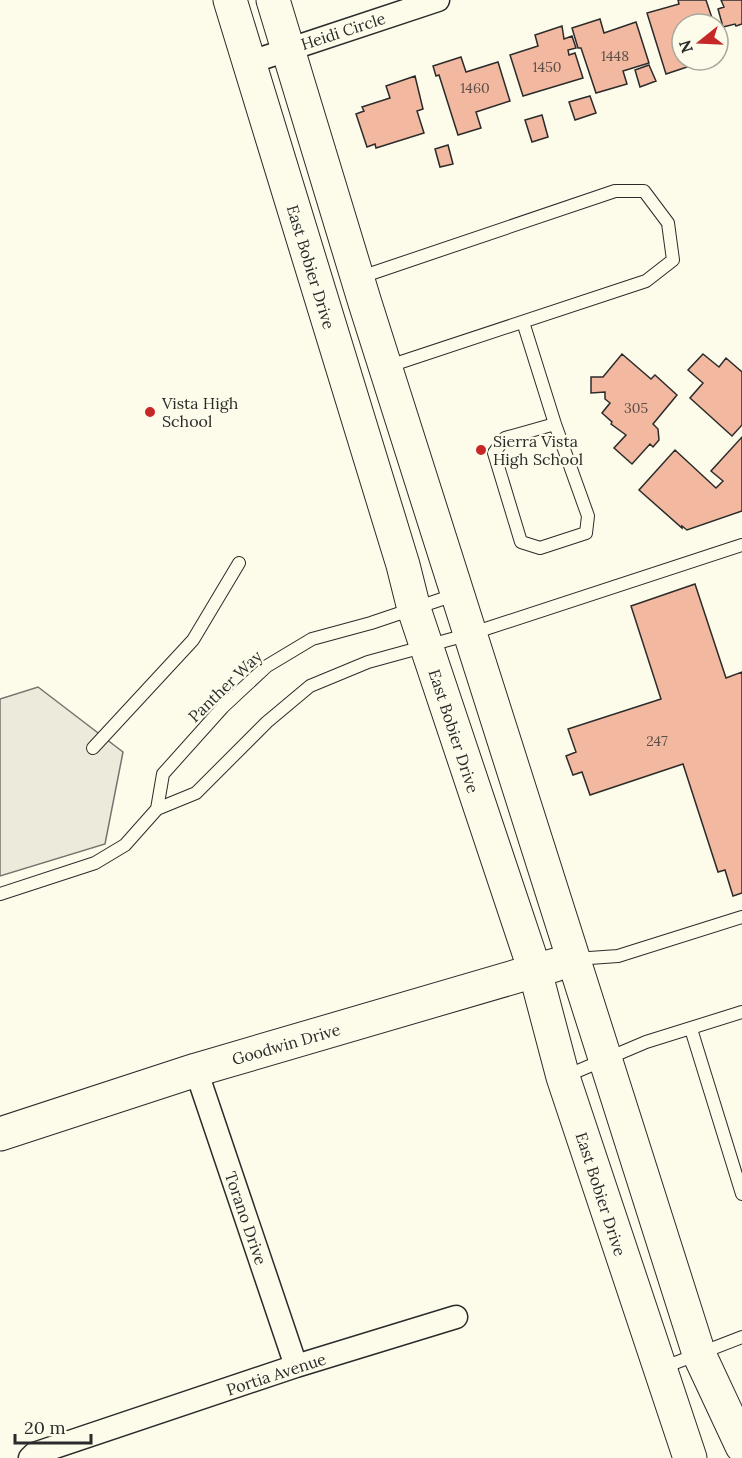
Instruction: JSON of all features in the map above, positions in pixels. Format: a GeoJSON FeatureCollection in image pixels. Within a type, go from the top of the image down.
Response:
{"type":"FeatureCollection","features":[{"type":"Feature","properties":{"kind":"main road","name":"East Bobier Drive"},"geometry":{"type":"LineString","coordinates":[[230,0],[403,565],[414,609],[535,971],[563,1077],[690,1458]]}},
{"type":"Feature","properties":{"kind":"main road"},"geometry":{"type":"LineString","coordinates":[[273,0],[357,279],[699,1354],[742,1446]]}},
{"type":"Feature","properties":{"kind":"main road","name":"Goodwin Drive"},"geometry":{"type":"LineString","coordinates":[[0,1134],[196,1070],[574,959]]}},
{"type":"Feature","properties":{"kind":"street","name":"Heidi Circle"},"geometry":{"type":"LineString","coordinates":[[248,63],[438,0]]}},
{"type":"Feature","properties":{"kind":"street","name":"Torano Drive"},"geometry":{"type":"LineString","coordinates":[[196,1070],[296,1366]]}},
{"type":"Feature","properties":{"kind":"street","name":"Portia Avenue"},"geometry":{"type":"LineString","coordinates":[[30,1458],[45,1450],[296,1366],[456,1317]]}},
{"type":"Feature","properties":{"kind":"lane"},"geometry":{"type":"LineString","coordinates":[[357,279],[615,191],[644,191],[668,223],[672,260],[646,281],[385,367]]}},
{"type":"Feature","properties":{"kind":"lane"},"geometry":{"type":"LineString","coordinates":[[523,321],[555,424],[588,516],[586,533],[540,548],[521,542],[494,453],[505,438],[555,424]]}},
{"type":"Feature","properties":{"kind":"lane"},"geometry":{"type":"LineString","coordinates":[[0,894],[95,863],[125,844],[157,809],[196,793],[267,722],[310,686],[368,662],[470,634],[742,545]]}},
{"type":"Feature","properties":{"kind":"lane"},"geometry":{"type":"LineString","coordinates":[[93,748],[193,640],[239,563]]}},
{"type":"Feature","properties":{"kind":"lane","name":"Panther Way"},"geometry":{"type":"LineString","coordinates":[[157,809],[164,774],[222,707],[267,666],[312,639],[458,594]]}},
{"type":"Feature","properties":{"kind":"lane"},"geometry":{"type":"LineString","coordinates":[[574,959],[618,956],[742,917]]}},
{"type":"Feature","properties":{"kind":"lane"},"geometry":{"type":"LineString","coordinates":[[563,1077],[646,1042],[742,1012]]}},
{"type":"Feature","properties":{"kind":"lane"},"geometry":{"type":"LineString","coordinates":[[691,1029],[742,1194]]}},
{"type":"Feature","properties":{"kind":"lane"},"geometry":{"type":"LineString","coordinates":[[660,1369],[742,1337]]}},
{"type":"Feature","properties":{"kind":"shaded area"},"geometry":{"type":"Polygon","coordinates":[[[38,687],[123,752],[105,844],[0,876],[0,699],[38,687]]]}},
{"type":"Feature","properties":{"kind":"building"},"geometry":{"type":"Polygon","coordinates":[[[678,0],[706,0],[710,12],[670,12],[670,72],[672,72],[666,74],[647,13],[679,4],[678,0]]]}},
{"type":"Feature","properties":{"kind":"building"},"geometry":{"type":"Polygon","coordinates":[[[721,0],[742,0],[742,24],[730,25],[730,12],[719,12],[718,9],[724,7],[721,0]]]}},
{"type":"Feature","properties":{"kind":"building"},"geometry":{"type":"Polygon","coordinates":[[[600,19],[604,33],[636,22],[649,63],[623,71],[627,84],[596,93],[572,28],[600,19]]]}},
{"type":"Feature","properties":{"kind":"building"},"geometry":{"type":"Polygon","coordinates":[[[562,26],[564,39],[572,36],[576,48],[568,50],[569,55],[575,53],[583,78],[523,96],[510,55],[538,46],[535,35],[562,26]]]}},
{"type":"Feature","properties":{"kind":"building"},"geometry":{"type":"Polygon","coordinates":[[[461,57],[466,72],[498,62],[510,101],[476,112],[481,128],[458,135],[439,75],[436,76],[433,66],[461,57]]]}},
{"type":"Feature","properties":{"kind":"building"},"geometry":{"type":"Polygon","coordinates":[[[649,65],[656,81],[640,87],[635,70],[649,65]]]}},
{"type":"Feature","properties":{"kind":"building"},"geometry":{"type":"Polygon","coordinates":[[[415,76],[423,109],[417,111],[424,133],[376,148],[375,144],[367,147],[356,114],[364,111],[362,107],[390,98],[386,86],[415,76]]]}},
{"type":"Feature","properties":{"kind":"building"},"geometry":{"type":"Polygon","coordinates":[[[590,96],[596,113],[575,120],[569,102],[590,96]]]}},
{"type":"Feature","properties":{"kind":"building"},"geometry":{"type":"Polygon","coordinates":[[[542,115],[548,137],[532,142],[525,120],[542,115]]]}},
{"type":"Feature","properties":{"kind":"building"},"geometry":{"type":"Polygon","coordinates":[[[448,145],[453,164],[440,167],[435,149],[448,145]]]}},
{"type":"Feature","properties":{"kind":"building"},"geometry":{"type":"Polygon","coordinates":[[[622,354],[651,379],[655,375],[677,395],[653,424],[658,429],[659,440],[653,447],[650,444],[632,464],[614,448],[626,435],[611,424],[612,422],[602,413],[610,403],[605,399],[605,392],[591,393],[591,377],[603,377],[622,354]]]}},
{"type":"Feature","properties":{"kind":"building"},"geometry":{"type":"Polygon","coordinates":[[[703,354],[719,367],[726,358],[742,372],[742,425],[732,436],[690,398],[703,383],[688,370],[703,354]]]}},
{"type":"Feature","properties":{"kind":"building"},"geometry":{"type":"Polygon","coordinates":[[[742,437],[742,511],[687,530],[639,490],[675,450],[716,488],[723,481],[711,471],[742,437]]]}},
{"type":"Feature","properties":{"kind":"building"},"geometry":{"type":"Polygon","coordinates":[[[695,584],[726,678],[742,672],[742,893],[733,896],[725,870],[718,872],[683,764],[590,795],[582,772],[573,775],[566,756],[576,752],[568,729],[661,699],[631,606],[695,584]]]}},
{"type":"Feature","properties":{"kind":"place","name":"Vista High School"},"geometry":{"type":"Point","coordinates":[150,412]}},
{"type":"Feature","properties":{"kind":"place","name":"Sierra Vista High School"},"geometry":{"type":"Point","coordinates":[481,450]}}]}
